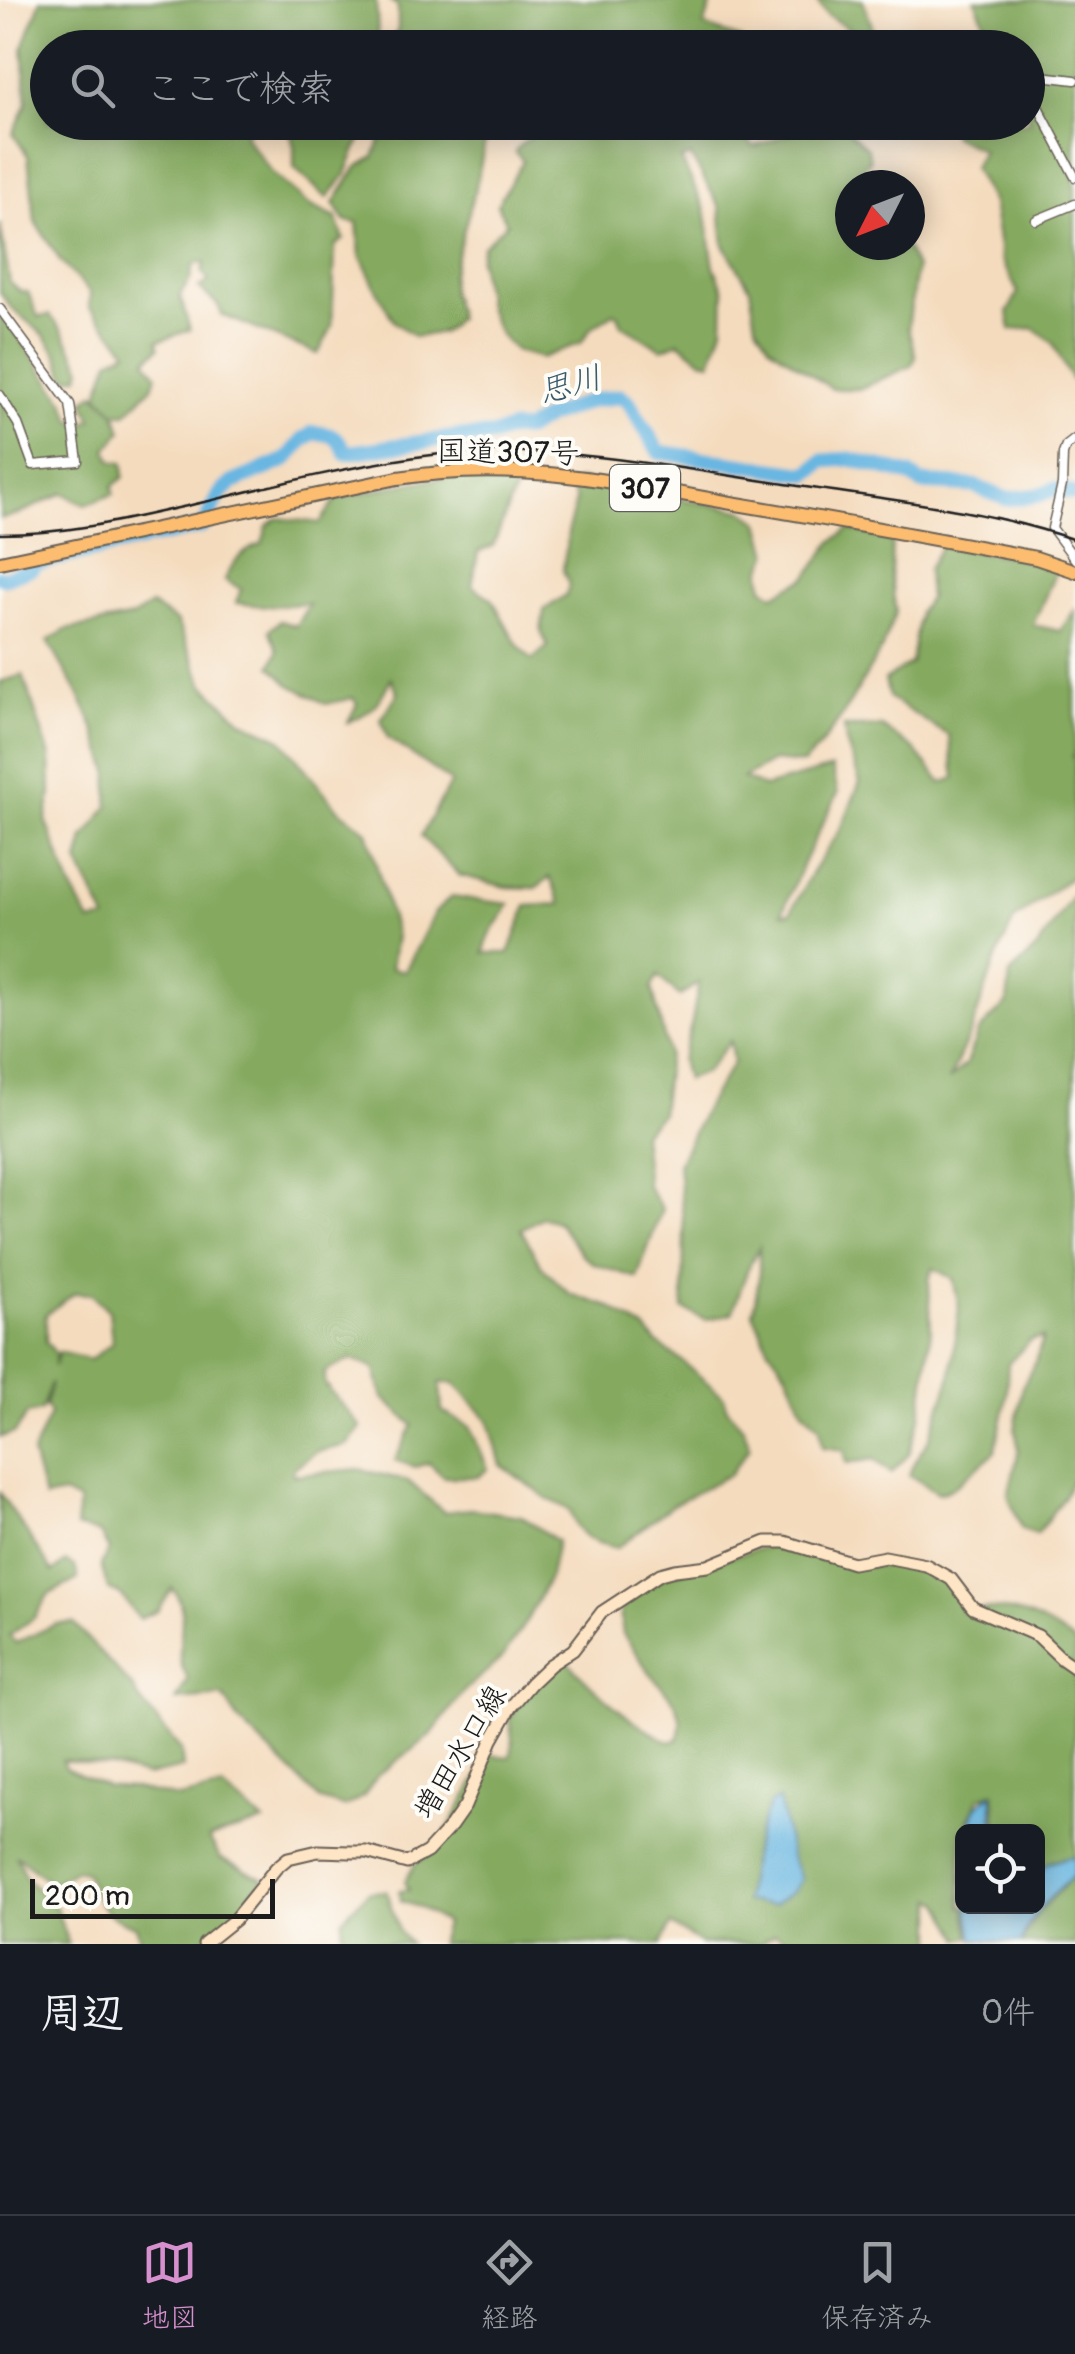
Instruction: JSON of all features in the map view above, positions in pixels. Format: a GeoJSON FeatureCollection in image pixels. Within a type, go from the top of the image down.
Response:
{"type":"FeatureCollection","features":[{"type":"Feature","properties":{"kind":"highway","name":"国道307号"},"geometry":{"type":"LineString","coordinates":[[0,562],[434,472],[464,470],[584,477],[1036,558],[1075,572]]}},
{"type":"Feature","properties":{"kind":"main road","name":"増田水口線"},"geometry":{"type":"LineString","coordinates":[[204,1944],[234,1920],[288,1858],[318,1852],[366,1852],[407,1862],[427,1852],[465,1806],[503,1719],[532,1682],[573,1650],[602,1612],[669,1571],[708,1566],[772,1541],[812,1548],[854,1563],[886,1557],[926,1564],[951,1579],[973,1608],[1038,1636],[1075,1668]]}},
{"type":"Feature","properties":{"kind":"street"},"geometry":{"type":"LineString","coordinates":[[1045,76],[1075,80]]}},
{"type":"Feature","properties":{"kind":"street"},"geometry":{"type":"LineString","coordinates":[[1045,120],[1075,177]]}},
{"type":"Feature","properties":{"kind":"street"},"geometry":{"type":"LineString","coordinates":[[1036,220],[1075,204]]}},
{"type":"Feature","properties":{"kind":"street"},"geometry":{"type":"LineString","coordinates":[[0,310],[70,404],[78,461],[33,466],[18,424],[0,395]]}},
{"type":"Feature","properties":{"kind":"street"},"geometry":{"type":"LineString","coordinates":[[1075,439],[1063,454],[1061,490],[1052,528],[1075,559]]}},
{"type":"Feature","properties":{"kind":"green space"},"geometry":{"type":"Polygon","coordinates":[[[41,0],[376,0],[378,30],[30,30],[30,140],[248,140],[273,174],[309,205],[336,218],[344,239],[335,246],[332,327],[318,354],[222,315],[218,305],[199,288],[209,281],[202,272],[205,262],[194,264],[180,295],[190,330],[158,341],[159,348],[146,360],[157,375],[152,387],[126,413],[115,413],[122,431],[107,449],[112,461],[123,463],[124,477],[113,486],[114,494],[85,505],[63,493],[0,519],[0,310],[64,401],[72,421],[92,420],[84,401],[94,393],[115,412],[98,394],[110,360],[128,351],[89,307],[90,293],[61,262],[35,221],[28,156],[13,134],[27,103],[23,47],[41,0]]]}},
{"type":"Feature","properties":{"kind":"green space"},"geometry":{"type":"Polygon","coordinates":[[[389,0],[713,0],[704,26],[715,30],[397,30],[398,6],[389,0]]]}},
{"type":"Feature","properties":{"kind":"green space"},"geometry":{"type":"Polygon","coordinates":[[[816,0],[863,0],[872,30],[851,30],[827,15],[816,0]]]}},
{"type":"Feature","properties":{"kind":"green space"},"geometry":{"type":"Polygon","coordinates":[[[975,0],[1075,0],[1075,386],[1052,342],[1033,328],[1011,330],[1008,312],[1018,292],[1001,260],[992,203],[973,168],[982,150],[961,140],[1045,140],[1045,30],[988,30],[975,0]]]}},
{"type":"Feature","properties":{"kind":"green space"},"geometry":{"type":"Polygon","coordinates":[[[292,140],[360,140],[345,176],[327,198],[294,168],[292,140]]]}},
{"type":"Feature","properties":{"kind":"green space"},"geometry":{"type":"Polygon","coordinates":[[[380,140],[485,140],[451,277],[458,318],[443,332],[415,337],[394,322],[360,255],[357,223],[345,221],[334,203],[357,167],[374,157],[380,140]]]}},
{"type":"Feature","properties":{"kind":"green space"},"geometry":{"type":"Polygon","coordinates":[[[527,140],[748,140],[754,147],[773,140],[858,140],[868,149],[870,161],[861,170],[835,170],[835,260],[912,260],[916,268],[908,328],[916,357],[911,366],[859,389],[832,389],[770,346],[756,324],[750,288],[724,245],[720,208],[691,156],[681,159],[705,209],[714,266],[724,291],[723,328],[711,362],[702,360],[679,342],[662,349],[622,325],[614,313],[591,328],[581,343],[541,358],[516,351],[499,334],[487,307],[479,259],[483,246],[507,223],[497,205],[523,161],[515,152],[527,140]]]}},
{"type":"Feature","properties":{"kind":"green space"},"geometry":{"type":"Polygon","coordinates":[[[0,224],[10,283],[21,292],[28,292],[38,317],[50,315],[63,332],[82,368],[79,377],[66,377],[44,335],[11,308],[0,292],[0,224]]]}},
{"type":"Feature","properties":{"kind":"green space"},"geometry":{"type":"Polygon","coordinates":[[[455,476],[520,477],[493,546],[478,552],[472,586],[492,599],[517,644],[532,660],[548,646],[541,632],[544,610],[566,595],[569,585],[563,570],[576,501],[571,487],[578,480],[742,510],[760,522],[769,554],[761,572],[763,587],[774,595],[806,578],[832,542],[849,529],[892,541],[891,579],[896,612],[882,648],[842,716],[803,764],[773,761],[743,778],[764,787],[832,768],[838,793],[782,913],[790,913],[841,829],[860,782],[844,727],[882,727],[914,749],[942,783],[955,778],[949,736],[889,698],[885,680],[911,663],[919,612],[929,598],[927,570],[941,546],[1014,557],[1056,571],[1033,625],[1060,631],[1075,610],[1075,874],[1014,920],[949,1080],[966,1064],[978,1032],[1007,1003],[1010,974],[1038,947],[1075,892],[1075,1475],[1037,1534],[1022,1529],[1008,1495],[1019,1450],[1015,1430],[1022,1387],[1043,1338],[1031,1340],[1008,1364],[1006,1401],[995,1452],[954,1487],[939,1493],[909,1475],[930,1438],[951,1376],[959,1307],[953,1279],[933,1268],[929,1280],[931,1330],[921,1415],[909,1454],[891,1473],[874,1459],[847,1463],[844,1450],[823,1447],[820,1427],[803,1410],[753,1313],[759,1248],[732,1313],[706,1320],[683,1309],[684,1231],[678,1164],[706,1106],[733,1063],[730,1041],[706,1072],[686,1080],[681,1060],[699,982],[680,996],[658,976],[652,987],[668,1054],[661,1114],[642,1133],[647,1185],[662,1209],[637,1278],[594,1264],[582,1255],[559,1223],[543,1217],[521,1229],[542,1267],[570,1294],[610,1307],[646,1330],[724,1397],[750,1447],[730,1474],[671,1506],[617,1548],[587,1537],[577,1527],[570,1510],[501,1465],[489,1421],[454,1383],[440,1383],[442,1411],[470,1427],[488,1469],[478,1477],[444,1477],[429,1463],[415,1467],[395,1460],[413,1425],[383,1398],[374,1368],[351,1359],[325,1372],[325,1384],[361,1427],[347,1445],[316,1452],[294,1468],[293,1475],[359,1469],[408,1481],[444,1512],[471,1509],[521,1516],[557,1541],[550,1576],[503,1657],[466,1689],[430,1736],[377,1776],[364,1796],[344,1807],[320,1800],[239,1721],[223,1696],[176,1700],[188,1680],[180,1661],[182,1612],[172,1588],[158,1611],[139,1619],[121,1595],[108,1589],[101,1565],[109,1550],[100,1533],[76,1527],[79,1502],[64,1494],[44,1498],[32,1454],[50,1414],[45,1405],[51,1383],[41,1411],[27,1414],[15,1433],[0,1437],[0,682],[23,675],[50,756],[51,794],[46,820],[72,889],[90,922],[106,919],[78,862],[84,838],[108,807],[109,771],[79,695],[48,641],[66,630],[133,617],[151,605],[177,622],[204,685],[241,720],[281,739],[338,809],[367,831],[396,936],[391,968],[405,971],[435,912],[451,897],[510,904],[484,953],[509,953],[527,906],[561,904],[550,877],[536,888],[507,887],[459,875],[421,836],[451,782],[388,738],[381,720],[398,693],[391,678],[375,705],[348,722],[357,704],[353,698],[326,704],[289,684],[271,666],[278,651],[269,630],[280,621],[296,626],[309,604],[236,603],[241,589],[225,580],[239,558],[262,544],[267,526],[278,518],[320,523],[336,499],[455,476]],[[75,1293],[46,1314],[46,1341],[56,1354],[54,1366],[59,1352],[90,1360],[112,1343],[109,1311],[92,1294],[75,1293]]]}},
{"type":"Feature","properties":{"kind":"green space"},"geometry":{"type":"Polygon","coordinates":[[[0,1493],[53,1572],[66,1562],[75,1566],[78,1579],[48,1595],[35,1617],[9,1636],[16,1643],[56,1624],[73,1623],[134,1689],[181,1750],[183,1768],[146,1776],[62,1760],[65,1768],[105,1786],[179,1798],[223,1788],[264,1822],[209,1838],[220,1858],[264,1879],[229,1923],[196,1944],[141,1944],[136,1926],[103,1907],[85,1872],[76,1870],[52,1884],[16,1855],[26,1878],[56,1907],[68,1944],[0,1944],[0,1493]]]}},
{"type":"Feature","properties":{"kind":"green space"},"geometry":{"type":"Polygon","coordinates":[[[768,1546],[791,1548],[865,1566],[909,1565],[935,1573],[951,1586],[962,1611],[1008,1611],[1048,1625],[1075,1643],[1075,1856],[1045,1866],[1045,1824],[996,1824],[994,1792],[979,1798],[968,1824],[955,1824],[955,1914],[967,1914],[970,1937],[961,1939],[941,1903],[934,1899],[934,1944],[791,1944],[775,1933],[760,1944],[701,1944],[671,1925],[661,1944],[439,1944],[445,1923],[401,1901],[399,1891],[409,1890],[405,1882],[415,1864],[438,1846],[490,1755],[510,1757],[513,1744],[509,1720],[549,1672],[566,1660],[627,1716],[670,1742],[678,1739],[681,1721],[675,1702],[623,1634],[620,1611],[642,1582],[768,1546]]]}},
{"type":"Feature","properties":{"kind":"green space"},"geometry":{"type":"Polygon","coordinates":[[[1075,1875],[1075,1944],[1022,1944],[1037,1914],[1045,1914],[1045,1905],[1075,1875]]]}},
{"type":"Feature","properties":{"kind":"green space"},"geometry":{"type":"Polygon","coordinates":[[[386,1891],[399,1931],[410,1944],[343,1944],[342,1919],[368,1892],[386,1891]]]}},
{"type":"Feature","properties":{"kind":"water"},"geometry":{"type":"Polygon","coordinates":[[[992,1794],[994,1824],[972,1824],[982,1801],[992,1794]]]}},
{"type":"Feature","properties":{"kind":"water"},"geometry":{"type":"Polygon","coordinates":[[[779,1800],[791,1857],[801,1879],[794,1890],[774,1905],[745,1902],[761,1826],[771,1803],[779,1800]]]}},
{"type":"Feature","properties":{"kind":"water"},"geometry":{"type":"Polygon","coordinates":[[[1075,1857],[1075,1874],[1045,1904],[1045,1866],[1075,1857]]]}},
{"type":"Feature","properties":{"kind":"water"},"geometry":{"type":"Polygon","coordinates":[[[969,1914],[1036,1914],[1021,1943],[973,1939],[969,1914]]]}},
{"type":"Feature","properties":{"kind":"waterway","name":"思川"},"geometry":{"type":"LineString","coordinates":[[150,538],[201,527],[220,494],[232,483],[286,460],[313,433],[334,437],[346,453],[457,437],[492,436],[512,429],[526,430],[590,401],[621,396],[659,452],[808,474],[823,461],[850,459],[910,475],[921,483],[974,486],[1007,499],[1054,489],[1075,494]]}},
{"type":"Feature","properties":{"kind":"waterway","name":"思川"},"geometry":{"type":"LineString","coordinates":[[0,577],[37,563],[142,540]]}},
{"type":"Feature","properties":{"kind":"railway"},"geometry":{"type":"LineString","coordinates":[[0,534],[106,524],[390,461],[509,452],[601,457],[895,500],[968,512],[1075,540]]}}]}
